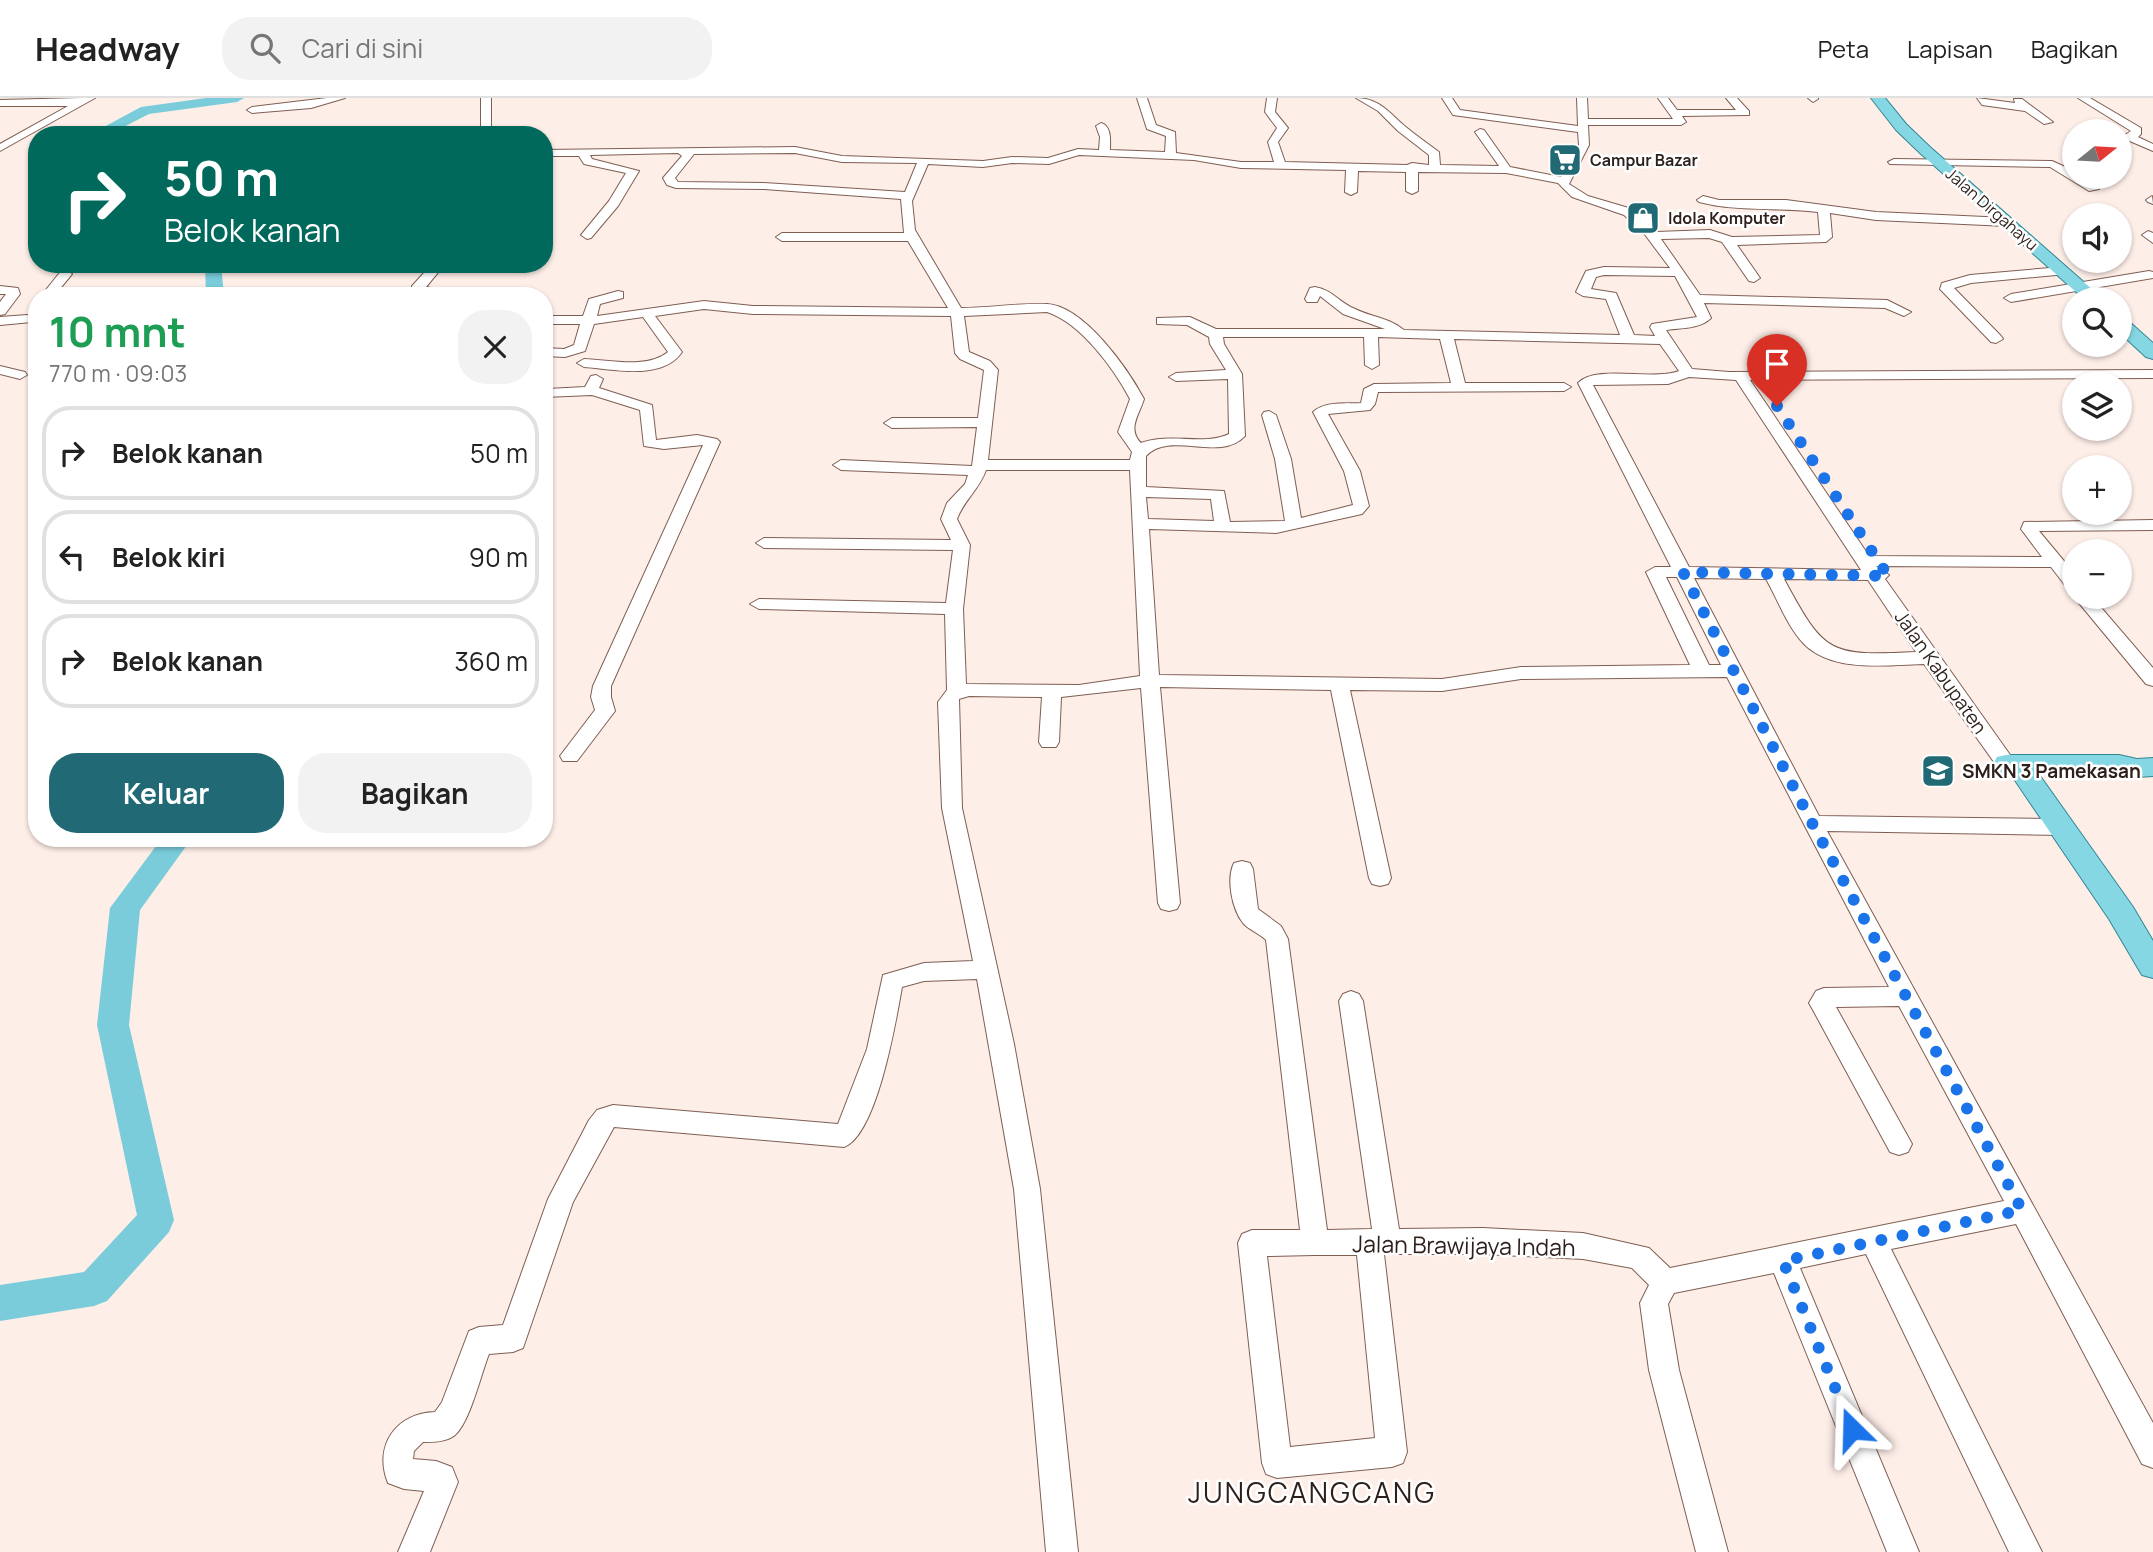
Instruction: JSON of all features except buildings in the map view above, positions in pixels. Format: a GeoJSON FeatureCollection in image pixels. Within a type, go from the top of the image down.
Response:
{"type":"FeatureCollection","features":[{"type":"Feature","properties":{"kind":"main road","name":"Jalan Dirgahayu"},"geometry":{"type":"LineString","coordinates":[[1880,100],[1892,116],[1941,164],[2062,271]]}},
{"type":"Feature","properties":{"kind":"main road","name":"Jalan Dirgahayu"},"geometry":{"type":"LineString","coordinates":[[2064,273],[2079,286]]}},
{"type":"Feature","properties":{"kind":"main road"},"geometry":{"type":"LineString","coordinates":[[2132,334],[2153,353]]}},
{"type":"Feature","properties":{"kind":"main road"},"geometry":{"type":"LineString","coordinates":[[2016,769],[2127,772],[2145,767]]}},
{"type":"Feature","properties":{"kind":"main road","name":"Jalan Kabupaten"},"geometry":{"type":"LineString","coordinates":[[2016,769],[2113,916],[2127,927],[2153,966]]}},
{"type":"Feature","properties":{"kind":"street"},"geometry":{"type":"LineString","coordinates":[[252,110],[311,105],[340,98]]}},
{"type":"Feature","properties":{"kind":"street"},"geometry":{"type":"LineString","coordinates":[[486,98],[486,126]]}},
{"type":"Feature","properties":{"kind":"street"},"geometry":{"type":"LineString","coordinates":[[1142,98],[1152,127],[1171,134],[1170,155]]}},
{"type":"Feature","properties":{"kind":"street"},"geometry":{"type":"LineString","coordinates":[[1272,98],[1270,112],[1283,128],[1273,142],[1280,165]]}},
{"type":"Feature","properties":{"kind":"street"},"geometry":{"type":"LineString","coordinates":[[1361,98],[1378,105],[1409,135],[1436,153],[1434,167]]}},
{"type":"Feature","properties":{"kind":"street"},"geometry":{"type":"LineString","coordinates":[[1447,98],[1457,113],[1485,111],[1590,124],[1681,122],[1663,98]]}},
{"type":"Feature","properties":{"kind":"street"},"geometry":{"type":"LineString","coordinates":[[1564,181],[1584,145],[1590,124],[1582,98]]}},
{"type":"Feature","properties":{"kind":"street"},"geometry":{"type":"LineString","coordinates":[[1702,98],[1713,113]]}},
{"type":"Feature","properties":{"kind":"street"},"geometry":{"type":"LineString","coordinates":[[1675,113],[1745,113],[1731,98]]}},
{"type":"Feature","properties":{"kind":"street"},"geometry":{"type":"LineString","coordinates":[[1982,98],[1986,103],[2027,108]]}},
{"type":"Feature","properties":{"kind":"street"},"geometry":{"type":"LineString","coordinates":[[2013,98],[2048,122]]}},
{"type":"Feature","properties":{"kind":"street"},"geometry":{"type":"LineString","coordinates":[[2084,98],[2137,130],[2130,139],[2153,148]]}},
{"type":"Feature","properties":{"kind":"street"},"geometry":{"type":"LineString","coordinates":[[0,103],[19,100],[86,100]]}},
{"type":"Feature","properties":{"kind":"street"},"geometry":{"type":"LineString","coordinates":[[0,115],[19,100]]}},
{"type":"Feature","properties":{"kind":"street"},"geometry":{"type":"LineString","coordinates":[[39,126],[86,100]]}},
{"type":"Feature","properties":{"kind":"street"},"geometry":{"type":"LineString","coordinates":[[1101,126],[1105,137],[1104,153]]}},
{"type":"Feature","properties":{"kind":"street"},"geometry":{"type":"LineString","coordinates":[[0,148],[28,132]]}},
{"type":"Feature","properties":{"kind":"street"},"geometry":{"type":"LineString","coordinates":[[1480,132],[1485,146],[1500,156],[1506,170]]}},
{"type":"Feature","properties":{"kind":"street"},"geometry":{"type":"LineString","coordinates":[[1074,152],[1078,138]]}},
{"type":"Feature","properties":{"kind":"street"},"geometry":{"type":"LineString","coordinates":[[553,153],[795,150],[842,159],[983,164],[1012,160],[1049,161],[1074,152],[1170,155],[1241,164],[1506,170],[1564,181]]}},
{"type":"Feature","properties":{"kind":"street"},"geometry":{"type":"LineString","coordinates":[[584,151],[584,158],[588,162],[633,171],[614,203],[587,235]]}},
{"type":"Feature","properties":{"kind":"street"},"geometry":{"type":"LineString","coordinates":[[683,151],[689,155],[688,159],[669,181],[676,185],[764,186],[908,196]]}},
{"type":"Feature","properties":{"kind":"street"},"geometry":{"type":"LineString","coordinates":[[924,160],[905,207],[911,237],[957,313],[962,353],[990,367],[979,468],[972,486],[950,512],[949,519],[962,545],[954,609],[957,691],[948,702],[952,808],[1013,1098],[1027,1189],[1062,1552]]}},
{"type":"Feature","properties":{"kind":"street"},"geometry":{"type":"LineString","coordinates":[[1894,162],[2058,165],[2062,168]]}},
{"type":"Feature","properties":{"kind":"street"},"geometry":{"type":"LineString","coordinates":[[1412,166],[1412,191]]}},
{"type":"Feature","properties":{"kind":"street"},"geometry":{"type":"LineString","coordinates":[[1351,192],[1352,168]]}},
{"type":"Feature","properties":{"kind":"street"},"geometry":{"type":"LineString","coordinates":[[1564,181],[1568,190],[1621,209],[1639,219],[1695,299],[1703,314],[1702,320],[1658,326],[1663,340],[1688,373]]}},
{"type":"Feature","properties":{"kind":"street"},"geometry":{"type":"LineString","coordinates":[[1636,199],[1639,219]]}},
{"type":"Feature","properties":{"kind":"street"},"geometry":{"type":"LineString","coordinates":[[1703,200],[1719,204],[1786,204],[1877,216],[2007,222]]}},
{"type":"Feature","properties":{"kind":"street"},"geometry":{"type":"LineString","coordinates":[[1651,236],[1710,234],[1727,240],[1822,239],[1826,237],[1824,210]]}},
{"type":"Feature","properties":{"kind":"street"},"geometry":{"type":"LineString","coordinates":[[782,237],[911,237]]}},
{"type":"Feature","properties":{"kind":"street"},"geometry":{"type":"LineString","coordinates":[[1727,240],[1754,278]]}},
{"type":"Feature","properties":{"kind":"street"},"geometry":{"type":"LineString","coordinates":[[1629,339],[1611,296],[1583,292],[1591,274],[1604,271],[1677,272]]}},
{"type":"Feature","properties":{"kind":"street"},"geometry":{"type":"LineString","coordinates":[[1996,339],[1947,286],[1970,279],[2062,271]]}},
{"type":"Feature","properties":{"kind":"street"},"geometry":{"type":"LineString","coordinates":[[418,287],[431,273]]}},
{"type":"Feature","properties":{"kind":"street"},"geometry":{"type":"LineString","coordinates":[[55,287],[66,274]]}},
{"type":"Feature","properties":{"kind":"street"},"geometry":{"type":"LineString","coordinates":[[2011,298],[2152,275]]}},
{"type":"Feature","properties":{"kind":"street"},"geometry":{"type":"LineString","coordinates":[[0,290],[13,291],[0,311]]}},
{"type":"Feature","properties":{"kind":"street"},"geometry":{"type":"LineString","coordinates":[[1312,299],[1315,290],[1330,294],[1349,312],[1386,322],[1401,334]]}},
{"type":"Feature","properties":{"kind":"street"},"geometry":{"type":"LineString","coordinates":[[582,356],[596,300],[618,295]]}},
{"type":"Feature","properties":{"kind":"street"},"geometry":{"type":"LineString","coordinates":[[1695,299],[1887,304],[1904,312]]}},
{"type":"Feature","properties":{"kind":"street"},"geometry":{"type":"LineString","coordinates":[[553,320],[589,320],[704,305],[753,310],[957,313],[1048,308],[1061,312],[1104,348],[1137,400],[1124,430],[1138,458],[1150,681],[1169,903]]}},
{"type":"Feature","properties":{"kind":"street"},"geometry":{"type":"LineString","coordinates":[[553,357],[582,356],[649,366],[673,355],[675,352],[646,312]]}},
{"type":"Feature","properties":{"kind":"street"},"geometry":{"type":"LineString","coordinates":[[0,321],[28,317]]}},
{"type":"Feature","properties":{"kind":"street"},"geometry":{"type":"LineString","coordinates":[[841,465],[979,468],[1138,458],[1161,443],[1226,442],[1234,439],[1237,433],[1235,374],[1214,334],[1190,321],[1162,321]]}},
{"type":"Feature","properties":{"kind":"street"},"geometry":{"type":"LineString","coordinates":[[1214,334],[1371,333],[1663,340]]}},
{"type":"Feature","properties":{"kind":"street"},"geometry":{"type":"LineString","coordinates":[[1371,333],[1372,365]]}},
{"type":"Feature","properties":{"kind":"street"},"geometry":{"type":"LineString","coordinates":[[1446,336],[1459,387]]}},
{"type":"Feature","properties":{"kind":"street"},"geometry":{"type":"LineString","coordinates":[[582,356],[598,371],[592,390]]}},
{"type":"Feature","properties":{"kind":"street"},"geometry":{"type":"LineString","coordinates":[[0,370],[20,375]]}},
{"type":"Feature","properties":{"kind":"street"},"geometry":{"type":"LineString","coordinates":[[2153,374],[1749,376],[1688,373],[1673,380],[1593,379],[1585,383],[1812,823],[2153,1453]]}},
{"type":"Feature","properties":{"kind":"street"},"geometry":{"type":"LineString","coordinates":[[1176,377],[1235,374]]}},
{"type":"Feature","properties":{"kind":"street","name":"Jalan Kabupaten"},"geometry":{"type":"LineString","coordinates":[[1749,376],[1876,568],[2016,769]]}},
{"type":"Feature","properties":{"kind":"street"},"geometry":{"type":"LineString","coordinates":[[1141,524],[1268,528],[1352,513],[1361,506],[1346,460],[1320,411],[1365,407],[1368,404],[1369,392],[1374,388],[1564,387]]}},
{"type":"Feature","properties":{"kind":"street"},"geometry":{"type":"LineString","coordinates":[[553,395],[592,390],[647,408],[649,443],[702,439],[712,442],[602,686],[601,697],[605,711],[570,756]]}},
{"type":"Feature","properties":{"kind":"street"},"geometry":{"type":"LineString","coordinates":[[1269,415],[1283,459],[1294,525]]}},
{"type":"Feature","properties":{"kind":"street"},"geometry":{"type":"LineString","coordinates":[[892,423],[983,422]]}},
{"type":"Feature","properties":{"kind":"street"},"geometry":{"type":"LineString","coordinates":[[1138,492],[1218,494],[1223,527]]}},
{"type":"Feature","properties":{"kind":"street"},"geometry":{"type":"LineString","coordinates":[[2062,570],[2029,529],[2030,526],[2153,525]]}},
{"type":"Feature","properties":{"kind":"street"},"geometry":{"type":"LineString","coordinates":[[764,543],[962,545]]}},
{"type":"Feature","properties":{"kind":"street"},"geometry":{"type":"LineString","coordinates":[[1702,670],[1655,572],[1772,573],[2055,562]]}},
{"type":"Feature","properties":{"kind":"street","name":"Jalan Kabupaten"},"geometry":{"type":"LineString","coordinates":[[1876,568],[1929,658],[2016,769]]}},
{"type":"Feature","properties":{"kind":"street"},"geometry":{"type":"LineString","coordinates":[[1772,573],[1808,638],[1822,650],[1843,657],[1929,658]]}},
{"type":"Feature","properties":{"kind":"street"},"geometry":{"type":"LineString","coordinates":[[759,604],[954,609]]}},
{"type":"Feature","properties":{"kind":"street"},"geometry":{"type":"LineString","coordinates":[[2094,609],[2153,680]]}},
{"type":"Feature","properties":{"kind":"street"},"geometry":{"type":"LineString","coordinates":[[957,691],[982,689],[1052,692],[1107,689],[1150,681],[1442,685],[1521,673],[1734,671]]}},
{"type":"Feature","properties":{"kind":"street"},"geometry":{"type":"LineString","coordinates":[[1339,682],[1380,878]]}},
{"type":"Feature","properties":{"kind":"street"},"geometry":{"type":"LineString","coordinates":[[1049,743],[1052,692]]}},
{"type":"Feature","properties":{"kind":"street"},"geometry":{"type":"LineString","coordinates":[[1812,823],[2055,827]]}},
{"type":"Feature","properties":{"kind":"street"},"geometry":{"type":"LineString","coordinates":[[1242,869],[1246,908],[1255,921],[1272,930],[1277,939],[1315,1243]]}},
{"type":"Feature","properties":{"kind":"street"},"geometry":{"type":"LineString","coordinates":[[414,1552],[443,1482],[435,1476],[412,1476],[399,1472],[396,1461],[399,1446],[420,1428],[443,1424],[453,1411],[479,1341],[513,1338],[561,1199],[597,1128],[606,1118],[613,1116],[844,1136],[852,1126],[879,1049],[891,982],[901,976],[916,973],[985,970]]}},
{"type":"Feature","properties":{"kind":"street"},"geometry":{"type":"LineString","coordinates":[[1899,1144],[1821,1003],[1824,998],[1906,996]]}},
{"type":"Feature","properties":{"kind":"street"},"geometry":{"type":"LineString","coordinates":[[1351,1001],[1378,1242]]}},
{"type":"Feature","properties":{"kind":"street"},"geometry":{"type":"LineString","coordinates":[[1712,1552],[1664,1370],[1654,1303],[1659,1275],[1684,1276],[1783,1261],[2022,1210]]}},
{"type":"Feature","properties":{"kind":"street","name":"Jalan Brawijaya Indah"},"geometry":{"type":"LineString","coordinates":[[1378,1242],[1392,1452],[1277,1463],[1252,1243],[1483,1241],[1583,1246],[1632,1255],[1659,1275]]}},
{"type":"Feature","properties":{"kind":"street"},"geometry":{"type":"LineString","coordinates":[[1873,1241],[2026,1552]]}},
{"type":"Feature","properties":{"kind":"street"},"geometry":{"type":"LineString","coordinates":[[1783,1261],[1903,1552]]}},
{"type":"Feature","properties":{"kind":"waterway"},"geometry":{"type":"LineString","coordinates":[[114,126],[146,110],[237,98]]}},
{"type":"Feature","properties":{"kind":"waterway"},"geometry":{"type":"LineString","coordinates":[[214,273],[214,287]]}},
{"type":"Feature","properties":{"kind":"waterway"},"geometry":{"type":"LineString","coordinates":[[0,1303],[94,1288],[156,1220],[113,1025],[125,908],[171,847]]}},
{"type":"Feature","properties":{"kind":"place","name":"Campur Bazar"},"geometry":{"type":"Point","coordinates":[1565,160]}},
{"type":"Feature","properties":{"kind":"place","name":"Idola Komputer"},"geometry":{"type":"Point","coordinates":[1643,218]}},
{"type":"Feature","properties":{"kind":"place","name":"SMKN 3 Pamekasan"},"geometry":{"type":"Point","coordinates":[1938,771]}},
{"type":"Feature","properties":{"kind":"district","name":"JUNGCANGCANG"},"geometry":{"type":"Point","coordinates":[1312,1492]}},
{"type":"Feature","properties":{"kind":"route"},"geometry":{"type":"LineString","coordinates":[[1777,406],[1888,576],[1862,573],[1683,572],[1812,823],[2022,1210],[1783,1261],[1852,1429]]}}]}
